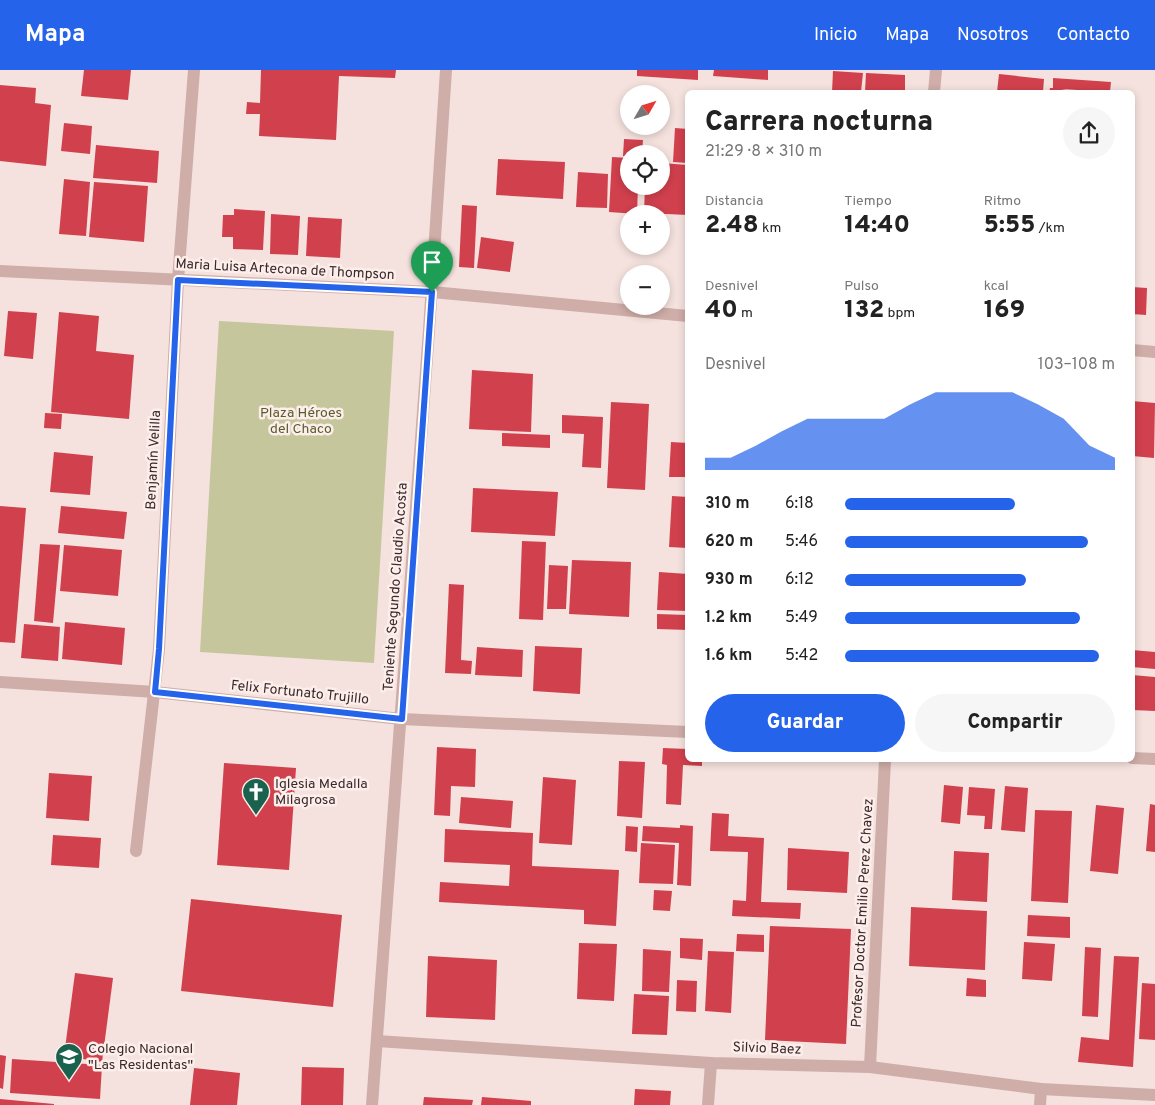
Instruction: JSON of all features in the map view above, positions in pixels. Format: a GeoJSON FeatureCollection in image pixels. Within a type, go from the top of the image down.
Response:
{"type":"FeatureCollection","features":[{"type":"Feature","properties":{"kind":"street","name":"Benjamín Velilla"},"geometry":{"type":"LineString","coordinates":[[136,851],[159,649],[178,280],[194,70]]}},
{"type":"Feature","properties":{"kind":"street","name":"Teniente Segundo Claudio Acosta"},"geometry":{"type":"LineString","coordinates":[[372,1105],[402,719],[446,70]]}},
{"type":"Feature","properties":{"kind":"street"},"geometry":{"type":"LineString","coordinates":[[934,90],[936,70]]}},
{"type":"Feature","properties":{"kind":"street","name":"Maria Luisa Artecona de Thompson"},"geometry":{"type":"LineString","coordinates":[[0,271],[432,292],[685,316]]}},
{"type":"Feature","properties":{"kind":"street"},"geometry":{"type":"LineString","coordinates":[[1135,350],[1155,352]]}},
{"type":"Feature","properties":{"kind":"street","name":"Felix Fortunato Trujillo"},"geometry":{"type":"LineString","coordinates":[[0,682],[155,692],[402,719],[685,732]]}},
{"type":"Feature","properties":{"kind":"street"},"geometry":{"type":"LineString","coordinates":[[1135,758],[1155,760]]}},
{"type":"Feature","properties":{"kind":"street","name":"Profesor Doctor Emilio Perez Chavez"},"geometry":{"type":"LineString","coordinates":[[870,1068],[885,762]]}},
{"type":"Feature","properties":{"kind":"street","name":"Silvio Baez"},"geometry":{"type":"LineString","coordinates":[[377,1041],[711,1062],[870,1068],[1041,1089],[1155,1096]]}},
{"type":"Feature","properties":{"kind":"street"},"geometry":{"type":"LineString","coordinates":[[708,1105],[711,1062]]}},
{"type":"Feature","properties":{"kind":"street"},"geometry":{"type":"LineString","coordinates":[[1040,1105],[1041,1089]]}},
{"type":"Feature","properties":{"kind":"green space","name":"Plaza Héroes del Chaco"},"geometry":{"type":"Polygon","coordinates":[[[219,321],[394,331],[374,663],[200,652],[219,321]]]}},
{"type":"Feature","properties":{"kind":"building"},"geometry":{"type":"Polygon","coordinates":[[[84,70],[131,70],[128,100],[81,96],[84,70]]]}},
{"type":"Feature","properties":{"kind":"building"},"geometry":{"type":"Polygon","coordinates":[[[261,70],[396,70],[395,78],[339,76],[336,140],[259,136],[260,114],[246,114],[247,102],[260,103],[261,70]]]}},
{"type":"Feature","properties":{"kind":"building"},"geometry":{"type":"Polygon","coordinates":[[[637,70],[698,70],[698,80],[637,76],[637,70]]]}},
{"type":"Feature","properties":{"kind":"building"},"geometry":{"type":"Polygon","coordinates":[[[714,70],[768,70],[768,80],[713,76],[714,70]]]}},
{"type":"Feature","properties":{"kind":"building"},"geometry":{"type":"Polygon","coordinates":[[[833,71],[863,73],[861,90],[832,90],[833,71]]]}},
{"type":"Feature","properties":{"kind":"building"},"geometry":{"type":"Polygon","coordinates":[[[866,73],[905,75],[905,90],[865,90],[866,73]]]}},
{"type":"Feature","properties":{"kind":"building"},"geometry":{"type":"Polygon","coordinates":[[[999,74],[1044,79],[1043,90],[997,90],[999,74]]]}},
{"type":"Feature","properties":{"kind":"building"},"geometry":{"type":"Polygon","coordinates":[[[1053,78],[1111,82],[1110,90],[1050,90],[1053,88],[1053,78]]]}},
{"type":"Feature","properties":{"kind":"building"},"geometry":{"type":"Polygon","coordinates":[[[0,85],[36,88],[35,103],[51,105],[46,166],[0,161],[0,85]]]}},
{"type":"Feature","properties":{"kind":"building"},"geometry":{"type":"Polygon","coordinates":[[[64,123],[92,126],[90,154],[61,151],[64,123]]]}},
{"type":"Feature","properties":{"kind":"building"},"geometry":{"type":"Polygon","coordinates":[[[675,128],[685,129],[685,163],[673,162],[675,128]]]}},
{"type":"Feature","properties":{"kind":"building"},"geometry":{"type":"Polygon","coordinates":[[[624,139],[643,140],[643,145],[624,145],[624,139]]]}},
{"type":"Feature","properties":{"kind":"building"},"geometry":{"type":"Polygon","coordinates":[[[96,145],[159,151],[157,183],[93,178],[96,145]]]}},
{"type":"Feature","properties":{"kind":"building"},"geometry":{"type":"Polygon","coordinates":[[[612,157],[620,157],[620,195],[638,195],[637,205],[620,205],[620,213],[609,212],[612,157]]]}},
{"type":"Feature","properties":{"kind":"building"},"geometry":{"type":"Polygon","coordinates":[[[498,159],[565,162],[563,199],[496,195],[498,159]]]}},
{"type":"Feature","properties":{"kind":"building"},"geometry":{"type":"Polygon","coordinates":[[[670,164],[685,165],[685,215],[670,214],[670,205],[644,205],[645,195],[670,195],[670,164]]]}},
{"type":"Feature","properties":{"kind":"building"},"geometry":{"type":"Polygon","coordinates":[[[578,172],[608,174],[607,208],[576,207],[578,172]]]}},
{"type":"Feature","properties":{"kind":"building"},"geometry":{"type":"Polygon","coordinates":[[[64,179],[90,182],[86,236],[59,234],[64,179]]]}},
{"type":"Feature","properties":{"kind":"building"},"geometry":{"type":"Polygon","coordinates":[[[94,182],[148,186],[144,242],[89,237],[94,182]]]}},
{"type":"Feature","properties":{"kind":"building"},"geometry":{"type":"Polygon","coordinates":[[[462,205],[477,206],[474,268],[459,267],[462,205]]]}},
{"type":"Feature","properties":{"kind":"building"},"geometry":{"type":"Polygon","coordinates":[[[234,209],[265,211],[263,250],[233,249],[233,237],[222,237],[223,215],[234,215],[234,209]]]}},
{"type":"Feature","properties":{"kind":"building"},"geometry":{"type":"Polygon","coordinates":[[[271,214],[300,216],[298,255],[270,254],[271,214]]]}},
{"type":"Feature","properties":{"kind":"building"},"geometry":{"type":"Polygon","coordinates":[[[308,217],[342,219],[340,258],[306,256],[308,217]]]}},
{"type":"Feature","properties":{"kind":"building"},"geometry":{"type":"Polygon","coordinates":[[[481,237],[514,242],[510,272],[477,268],[481,237]]]}},
{"type":"Feature","properties":{"kind":"building"},"geometry":{"type":"Polygon","coordinates":[[[1135,287],[1147,288],[1146,315],[1135,314],[1135,287]]]}},
{"type":"Feature","properties":{"kind":"building"},"geometry":{"type":"Polygon","coordinates":[[[8,311],[37,313],[33,359],[4,356],[8,311]]]}},
{"type":"Feature","properties":{"kind":"building"},"geometry":{"type":"Polygon","coordinates":[[[59,312],[99,316],[96,351],[134,355],[129,419],[51,412],[59,312]]]}},
{"type":"Feature","properties":{"kind":"building"},"geometry":{"type":"Polygon","coordinates":[[[472,370],[533,374],[531,432],[469,429],[472,370]]]}},
{"type":"Feature","properties":{"kind":"building"},"geometry":{"type":"Polygon","coordinates":[[[1135,401],[1155,403],[1154,458],[1135,456],[1135,401]]]}},
{"type":"Feature","properties":{"kind":"building"},"geometry":{"type":"Polygon","coordinates":[[[611,402],[649,404],[645,490],[607,488],[611,402]]]}},
{"type":"Feature","properties":{"kind":"building"},"geometry":{"type":"Polygon","coordinates":[[[45,413],[62,414],[61,429],[44,428],[45,413]]]}},
{"type":"Feature","properties":{"kind":"building"},"geometry":{"type":"Polygon","coordinates":[[[562,415],[603,417],[601,468],[582,467],[584,434],[562,433],[562,415]]]}},
{"type":"Feature","properties":{"kind":"building"},"geometry":{"type":"Polygon","coordinates":[[[502,433],[550,435],[550,448],[502,446],[502,433]]]}},
{"type":"Feature","properties":{"kind":"building"},"geometry":{"type":"Polygon","coordinates":[[[671,442],[685,443],[685,477],[669,477],[671,442]]]}},
{"type":"Feature","properties":{"kind":"building"},"geometry":{"type":"Polygon","coordinates":[[[54,452],[93,456],[90,495],[50,492],[54,452]]]}},
{"type":"Feature","properties":{"kind":"building"},"geometry":{"type":"Polygon","coordinates":[[[473,488],[558,492],[555,536],[471,532],[473,488]]]}},
{"type":"Feature","properties":{"kind":"building"},"geometry":{"type":"Polygon","coordinates":[[[672,496],[685,497],[685,548],[669,547],[672,496]]]}},
{"type":"Feature","properties":{"kind":"building"},"geometry":{"type":"Polygon","coordinates":[[[0,506],[26,508],[15,643],[0,642],[0,506]]]}},
{"type":"Feature","properties":{"kind":"building"},"geometry":{"type":"Polygon","coordinates":[[[61,506],[127,512],[124,539],[58,533],[61,506]]]}},
{"type":"Feature","properties":{"kind":"building"},"geometry":{"type":"Polygon","coordinates":[[[522,541],[546,542],[543,620],[519,619],[522,541]]]}},
{"type":"Feature","properties":{"kind":"building"},"geometry":{"type":"Polygon","coordinates":[[[40,544],[60,545],[53,623],[34,621],[40,544]]]}},
{"type":"Feature","properties":{"kind":"building"},"geometry":{"type":"Polygon","coordinates":[[[64,545],[122,550],[118,596],[60,591],[64,545]]]}},
{"type":"Feature","properties":{"kind":"building"},"geometry":{"type":"Polygon","coordinates":[[[572,560],[631,562],[629,617],[569,614],[572,560]]]}},
{"type":"Feature","properties":{"kind":"building"},"geometry":{"type":"Polygon","coordinates":[[[549,565],[568,566],[566,609],[547,609],[549,565]]]}},
{"type":"Feature","properties":{"kind":"building"},"geometry":{"type":"Polygon","coordinates":[[[659,572],[685,574],[685,611],[657,610],[659,572]]]}},
{"type":"Feature","properties":{"kind":"building"},"geometry":{"type":"Polygon","coordinates":[[[449,584],[464,585],[461,660],[472,661],[471,674],[445,673],[449,584]]]}},
{"type":"Feature","properties":{"kind":"building"},"geometry":{"type":"Polygon","coordinates":[[[657,614],[685,615],[685,630],[657,629],[657,614]]]}},
{"type":"Feature","properties":{"kind":"building"},"geometry":{"type":"Polygon","coordinates":[[[65,622],[125,628],[122,665],[62,659],[65,622]]]}},
{"type":"Feature","properties":{"kind":"building"},"geometry":{"type":"Polygon","coordinates":[[[24,624],[60,627],[58,661],[21,658],[24,624]]]}},
{"type":"Feature","properties":{"kind":"building"},"geometry":{"type":"Polygon","coordinates":[[[535,646],[582,648],[580,694],[533,691],[535,646]]]}},
{"type":"Feature","properties":{"kind":"building"},"geometry":{"type":"Polygon","coordinates":[[[477,647],[523,650],[522,677],[475,675],[477,647]]]}},
{"type":"Feature","properties":{"kind":"building"},"geometry":{"type":"Polygon","coordinates":[[[1135,650],[1155,652],[1155,669],[1135,667],[1135,650]]]}},
{"type":"Feature","properties":{"kind":"building"},"geometry":{"type":"Polygon","coordinates":[[[1135,675],[1155,677],[1155,711],[1135,710],[1135,675]]]}},
{"type":"Feature","properties":{"kind":"building"},"geometry":{"type":"Polygon","coordinates":[[[437,747],[476,749],[475,787],[451,786],[450,816],[434,815],[437,747]]]}},
{"type":"Feature","properties":{"kind":"building"},"geometry":{"type":"Polygon","coordinates":[[[663,748],[685,749],[685,762],[702,762],[702,766],[683,765],[681,805],[666,804],[667,765],[662,764],[663,748]]]}},
{"type":"Feature","properties":{"kind":"building"},"geometry":{"type":"Polygon","coordinates":[[[619,761],[645,762],[642,818],[617,816],[619,761]]]}},
{"type":"Feature","properties":{"kind":"building","name":"Iglesia Medalla Milagrosa"},"geometry":{"type":"Polygon","coordinates":[[[224,763],[296,768],[289,870],[217,865],[224,763]]]}},
{"type":"Feature","properties":{"kind":"building"},"geometry":{"type":"Polygon","coordinates":[[[49,773],[92,776],[89,821],[46,818],[49,773]]]}},
{"type":"Feature","properties":{"kind":"building"},"geometry":{"type":"Polygon","coordinates":[[[543,777],[576,780],[572,845],[539,843],[543,777]]]}},
{"type":"Feature","properties":{"kind":"building"},"geometry":{"type":"Polygon","coordinates":[[[944,785],[963,787],[960,824],[941,822],[944,785]]]}},
{"type":"Feature","properties":{"kind":"building"},"geometry":{"type":"Polygon","coordinates":[[[1005,786],[1028,788],[1025,832],[1001,830],[1005,786]]]}},
{"type":"Feature","properties":{"kind":"building"},"geometry":{"type":"Polygon","coordinates":[[[969,787],[995,789],[992,829],[984,829],[985,816],[967,815],[969,787]]]}},
{"type":"Feature","properties":{"kind":"building"},"geometry":{"type":"Polygon","coordinates":[[[461,797],[513,801],[511,828],[459,823],[461,797]]]}},
{"type":"Feature","properties":{"kind":"building"},"geometry":{"type":"Polygon","coordinates":[[[1150,804],[1155,805],[1155,852],[1146,851],[1150,804]]]}},
{"type":"Feature","properties":{"kind":"building"},"geometry":{"type":"Polygon","coordinates":[[[1096,805],[1124,808],[1118,874],[1090,871],[1096,805]]]}},
{"type":"Feature","properties":{"kind":"building"},"geometry":{"type":"Polygon","coordinates":[[[1035,810],[1072,811],[1068,903],[1031,901],[1035,810]]]}},
{"type":"Feature","properties":{"kind":"building"},"geometry":{"type":"Polygon","coordinates":[[[712,813],[729,814],[728,836],[764,838],[761,902],[801,903],[800,919],[732,916],[733,900],[746,901],[748,852],[710,851],[712,813]]]}},
{"type":"Feature","properties":{"kind":"building"},"geometry":{"type":"Polygon","coordinates":[[[680,825],[693,826],[691,886],[677,885],[679,843],[642,841],[643,826],[680,828],[680,825]]]}},
{"type":"Feature","properties":{"kind":"building"},"geometry":{"type":"Polygon","coordinates":[[[626,826],[638,827],[637,852],[625,851],[626,826]]]}},
{"type":"Feature","properties":{"kind":"building"},"geometry":{"type":"Polygon","coordinates":[[[445,829],[533,833],[532,866],[619,870],[616,926],[584,924],[584,910],[439,902],[440,882],[509,886],[510,865],[444,862],[445,829]]]}},
{"type":"Feature","properties":{"kind":"building"},"geometry":{"type":"Polygon","coordinates":[[[53,835],[101,838],[99,868],[51,865],[53,835]]]}},
{"type":"Feature","properties":{"kind":"building"},"geometry":{"type":"Polygon","coordinates":[[[641,843],[675,845],[673,884],[639,883],[641,843]]]}},
{"type":"Feature","properties":{"kind":"building"},"geometry":{"type":"Polygon","coordinates":[[[788,848],[849,852],[847,893],[787,890],[788,848]]]}},
{"type":"Feature","properties":{"kind":"building"},"geometry":{"type":"Polygon","coordinates":[[[954,851],[989,853],[987,902],[952,900],[954,851]]]}},
{"type":"Feature","properties":{"kind":"building"},"geometry":{"type":"Polygon","coordinates":[[[654,890],[672,891],[670,911],[653,910],[654,890]]]}},
{"type":"Feature","properties":{"kind":"building"},"geometry":{"type":"Polygon","coordinates":[[[191,899],[342,915],[333,1007],[181,991],[191,899]]]}},
{"type":"Feature","properties":{"kind":"building"},"geometry":{"type":"Polygon","coordinates":[[[911,907],[987,911],[985,970],[909,966],[911,907]]]}},
{"type":"Feature","properties":{"kind":"building"},"geometry":{"type":"Polygon","coordinates":[[[1028,915],[1070,917],[1070,938],[1027,936],[1028,915]]]}},
{"type":"Feature","properties":{"kind":"building"},"geometry":{"type":"Polygon","coordinates":[[[770,926],[851,929],[846,1044],[765,1040],[770,926]]]}},
{"type":"Feature","properties":{"kind":"building"},"geometry":{"type":"Polygon","coordinates":[[[737,934],[764,935],[764,952],[736,951],[737,934]]]}},
{"type":"Feature","properties":{"kind":"building"},"geometry":{"type":"Polygon","coordinates":[[[680,938],[703,939],[702,960],[680,958],[680,938]]]}},
{"type":"Feature","properties":{"kind":"building"},"geometry":{"type":"Polygon","coordinates":[[[1024,942],[1055,944],[1052,981],[1022,979],[1024,942]]]}},
{"type":"Feature","properties":{"kind":"building"},"geometry":{"type":"Polygon","coordinates":[[[579,943],[617,944],[614,1001],[577,999],[579,943]]]}},
{"type":"Feature","properties":{"kind":"building"},"geometry":{"type":"Polygon","coordinates":[[[1085,947],[1101,948],[1098,1017],[1082,1016],[1085,947]]]}},
{"type":"Feature","properties":{"kind":"building"},"geometry":{"type":"Polygon","coordinates":[[[643,949],[671,951],[669,992],[642,991],[643,949]]]}},
{"type":"Feature","properties":{"kind":"building"},"geometry":{"type":"Polygon","coordinates":[[[708,951],[734,952],[731,1013],[705,1011],[708,951]]]}},
{"type":"Feature","properties":{"kind":"building"},"geometry":{"type":"Polygon","coordinates":[[[428,956],[497,960],[495,1020],[426,1017],[428,956]]]}},
{"type":"Feature","properties":{"kind":"building"},"geometry":{"type":"Polygon","coordinates":[[[1114,956],[1139,957],[1133,1067],[1078,1062],[1081,1037],[1109,1040],[1114,956]]]}},
{"type":"Feature","properties":{"kind":"building"},"geometry":{"type":"Polygon","coordinates":[[[75,973],[113,978],[102,1062],[64,1056],[75,973]]]}},
{"type":"Feature","properties":{"kind":"building"},"geometry":{"type":"Polygon","coordinates":[[[967,978],[986,980],[986,997],[966,996],[967,978]]]}},
{"type":"Feature","properties":{"kind":"building"},"geometry":{"type":"Polygon","coordinates":[[[677,980],[697,981],[696,1012],[676,1011],[677,980]]]}},
{"type":"Feature","properties":{"kind":"building"},"geometry":{"type":"Polygon","coordinates":[[[1142,983],[1155,984],[1155,1040],[1139,1039],[1142,983]]]}},
{"type":"Feature","properties":{"kind":"building"},"geometry":{"type":"Polygon","coordinates":[[[634,994],[669,996],[667,1035],[632,1034],[634,994]]]}},
{"type":"Feature","properties":{"kind":"building"},"geometry":{"type":"Polygon","coordinates":[[[0,1055],[6,1056],[3,1089],[0,1088],[0,1055]]]}},
{"type":"Feature","properties":{"kind":"building"},"geometry":{"type":"Polygon","coordinates":[[[12,1059],[102,1065],[100,1099],[10,1093],[12,1059]]]}},
{"type":"Feature","properties":{"kind":"building"},"geometry":{"type":"Polygon","coordinates":[[[302,1067],[344,1068],[343,1105],[301,1105],[302,1067]]]}},
{"type":"Feature","properties":{"kind":"building"},"geometry":{"type":"Polygon","coordinates":[[[194,1068],[240,1073],[237,1105],[190,1105],[194,1068]]]}},
{"type":"Feature","properties":{"kind":"building"},"geometry":{"type":"Polygon","coordinates":[[[635,1089],[671,1091],[670,1105],[634,1105],[635,1089]]]}},
{"type":"Feature","properties":{"kind":"building"},"geometry":{"type":"Polygon","coordinates":[[[424,1097],[473,1100],[472,1105],[423,1105],[424,1097]]]}},
{"type":"Feature","properties":{"kind":"building"},"geometry":{"type":"Polygon","coordinates":[[[482,1097],[531,1101],[531,1105],[481,1105],[482,1097]]]}},
{"type":"Feature","properties":{"kind":"building"},"geometry":{"type":"Polygon","coordinates":[[[0,1099],[54,1104],[54,1105],[0,1105],[0,1099]]]}},
{"type":"Feature","properties":{"kind":"place","name":"Iglesia Medalla Milagrosa"},"geometry":{"type":"Point","coordinates":[256,816]}},
{"type":"Feature","properties":{"kind":"place","name":"Colegio Nacional \"Las Residentas\""},"geometry":{"type":"Point","coordinates":[69,1081]}},
{"type":"Feature","properties":{"kind":"route"},"geometry":{"type":"LineString","coordinates":[[178,280],[432,292],[402,719],[155,692],[159,649],[178,280]]}}]}
